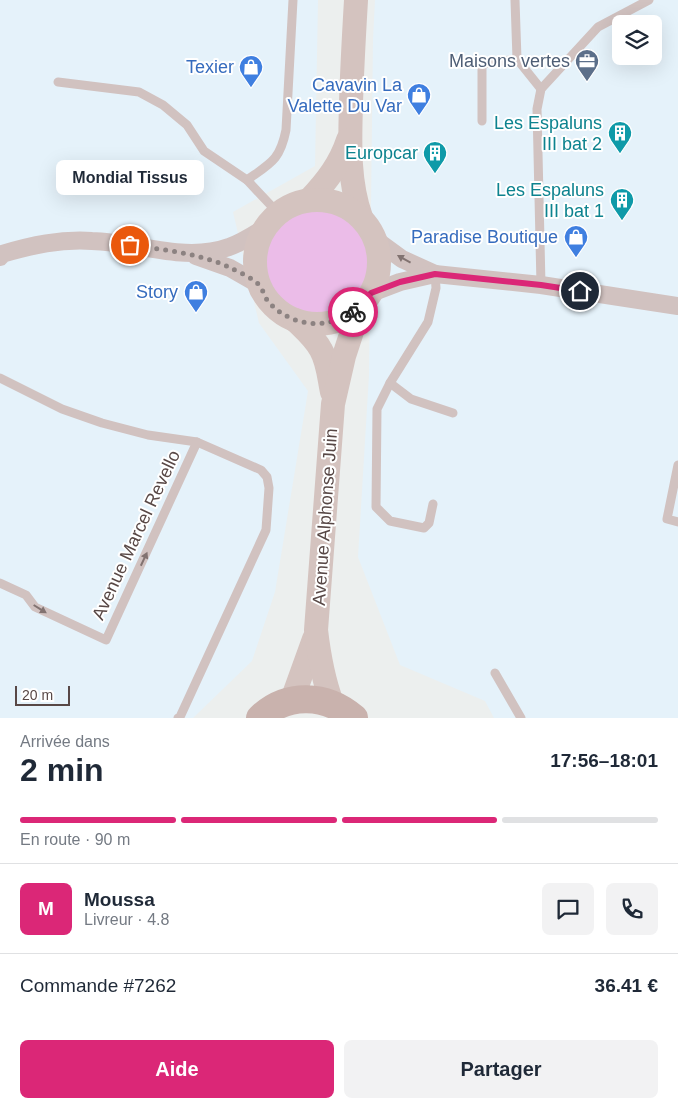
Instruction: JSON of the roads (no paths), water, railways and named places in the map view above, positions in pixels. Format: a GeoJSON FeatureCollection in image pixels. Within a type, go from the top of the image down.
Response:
{"type":"FeatureCollection","features":[{"type":"Feature","properties":{"kind":"main road"},"geometry":{"type":"LineString","coordinates":[[356,0],[350,132],[353,186],[362,217],[376,240],[380,267],[377,281],[366,300],[346,317],[330,323],[312,324],[295,320],[279,312],[267,299],[258,284],[254,265],[256,247],[270,221],[293,204],[310,199],[324,199],[338,203],[362,217]]}},
{"type":"Feature","properties":{"kind":"main road"},"geometry":{"type":"LineString","coordinates":[[310,199],[342,157],[350,132]]}},
{"type":"Feature","properties":{"kind":"main road","name":"Avenue Alphonse Juin"},"geometry":{"type":"LineString","coordinates":[[343,711],[323,680],[316,630],[333,404],[344,356],[366,300]]}},
{"type":"Feature","properties":{"kind":"main road","name":"Avenue Alphonse Juin"},"geometry":{"type":"LineString","coordinates":[[295,320],[312,337],[321,350],[329,374],[333,404]]}},
{"type":"Feature","properties":{"kind":"main road","name":"Avenue Alphonse Juin"},"geometry":{"type":"LineString","coordinates":[[292,700],[307,662],[316,630]]}},
{"type":"Feature","properties":{"kind":"main road"},"geometry":{"type":"LineString","coordinates":[[260,718],[278,705],[292,700],[312,699],[343,711]]}},
{"type":"Feature","properties":{"kind":"street"},"geometry":{"type":"LineString","coordinates":[[1,255],[38,244],[65,240],[94,241],[184,253],[202,253],[229,247],[270,221]]}},
{"type":"Feature","properties":{"kind":"street"},"geometry":{"type":"LineString","coordinates":[[376,240],[402,259],[435,274],[541,285],[678,306]]}},
{"type":"Feature","properties":{"kind":"street"},"geometry":{"type":"LineString","coordinates":[[184,253],[230,268],[258,284]]}},
{"type":"Feature","properties":{"kind":"street"},"geometry":{"type":"LineString","coordinates":[[366,300],[400,282],[435,274]]}},
{"type":"Feature","properties":{"kind":"lane"},"geometry":{"type":"LineString","coordinates":[[247,180],[273,162],[282,148],[286,130],[293,0]]}},
{"type":"Feature","properties":{"kind":"lane"},"geometry":{"type":"LineString","coordinates":[[514,0],[517,60],[541,89]]}},
{"type":"Feature","properties":{"kind":"lane"},"geometry":{"type":"LineString","coordinates":[[541,285],[537,109],[541,89],[598,27],[649,0]]}},
{"type":"Feature","properties":{"kind":"lane"},"geometry":{"type":"LineString","coordinates":[[482,121],[482,64],[517,60]]}},
{"type":"Feature","properties":{"kind":"lane"},"geometry":{"type":"LineString","coordinates":[[58,82],[139,92],[163,105],[186,125],[204,151],[247,180],[270,221]]}},
{"type":"Feature","properties":{"kind":"lane"},"geometry":{"type":"LineString","coordinates":[[433,504],[429,523],[424,528],[390,520],[376,506],[377,409],[390,383],[428,322],[436,288],[435,274]]}},
{"type":"Feature","properties":{"kind":"lane","name":"Avenue Marcel Revello"},"geometry":{"type":"LineString","coordinates":[[0,378],[62,408],[102,424],[148,435],[197,442],[106,640],[35,607],[26,595],[0,583]]}},
{"type":"Feature","properties":{"kind":"lane"},"geometry":{"type":"LineString","coordinates":[[390,383],[411,399],[453,413]]}},
{"type":"Feature","properties":{"kind":"lane"},"geometry":{"type":"LineString","coordinates":[[178,718],[266,530],[269,488],[267,477],[260,470],[197,442]]}},
{"type":"Feature","properties":{"kind":"lane"},"geometry":{"type":"LineString","coordinates":[[678,466],[676,486],[667,519],[678,522]]}},
{"type":"Feature","properties":{"kind":"lane"},"geometry":{"type":"LineString","coordinates":[[495,673],[521,718]]}},
{"type":"Feature","properties":{"kind":"place","name":"Maisons vertes"},"geometry":{"type":"Point","coordinates":[587,82]}},
{"type":"Feature","properties":{"kind":"place","name":"Texier"},"geometry":{"type":"Point","coordinates":[251,88]}},
{"type":"Feature","properties":{"kind":"place","name":"Cavavin La Valette Du Var"},"geometry":{"type":"Point","coordinates":[419,116]}},
{"type":"Feature","properties":{"kind":"place","name":"Les Espaluns III bat 2"},"geometry":{"type":"Point","coordinates":[620,154]}},
{"type":"Feature","properties":{"kind":"place","name":"Europcar"},"geometry":{"type":"Point","coordinates":[435,174]}},
{"type":"Feature","properties":{"kind":"place","name":"Les Espaluns III bat 1"},"geometry":{"type":"Point","coordinates":[622,221]}},
{"type":"Feature","properties":{"kind":"place","name":"Mondial Tissus"},"geometry":{"type":"Point","coordinates":[130,245]}},
{"type":"Feature","properties":{"kind":"place","name":"Paradise Boutique"},"geometry":{"type":"Point","coordinates":[576,258]}},
{"type":"Feature","properties":{"kind":"place","name":"Story"},"geometry":{"type":"Point","coordinates":[196,313]}}]}
